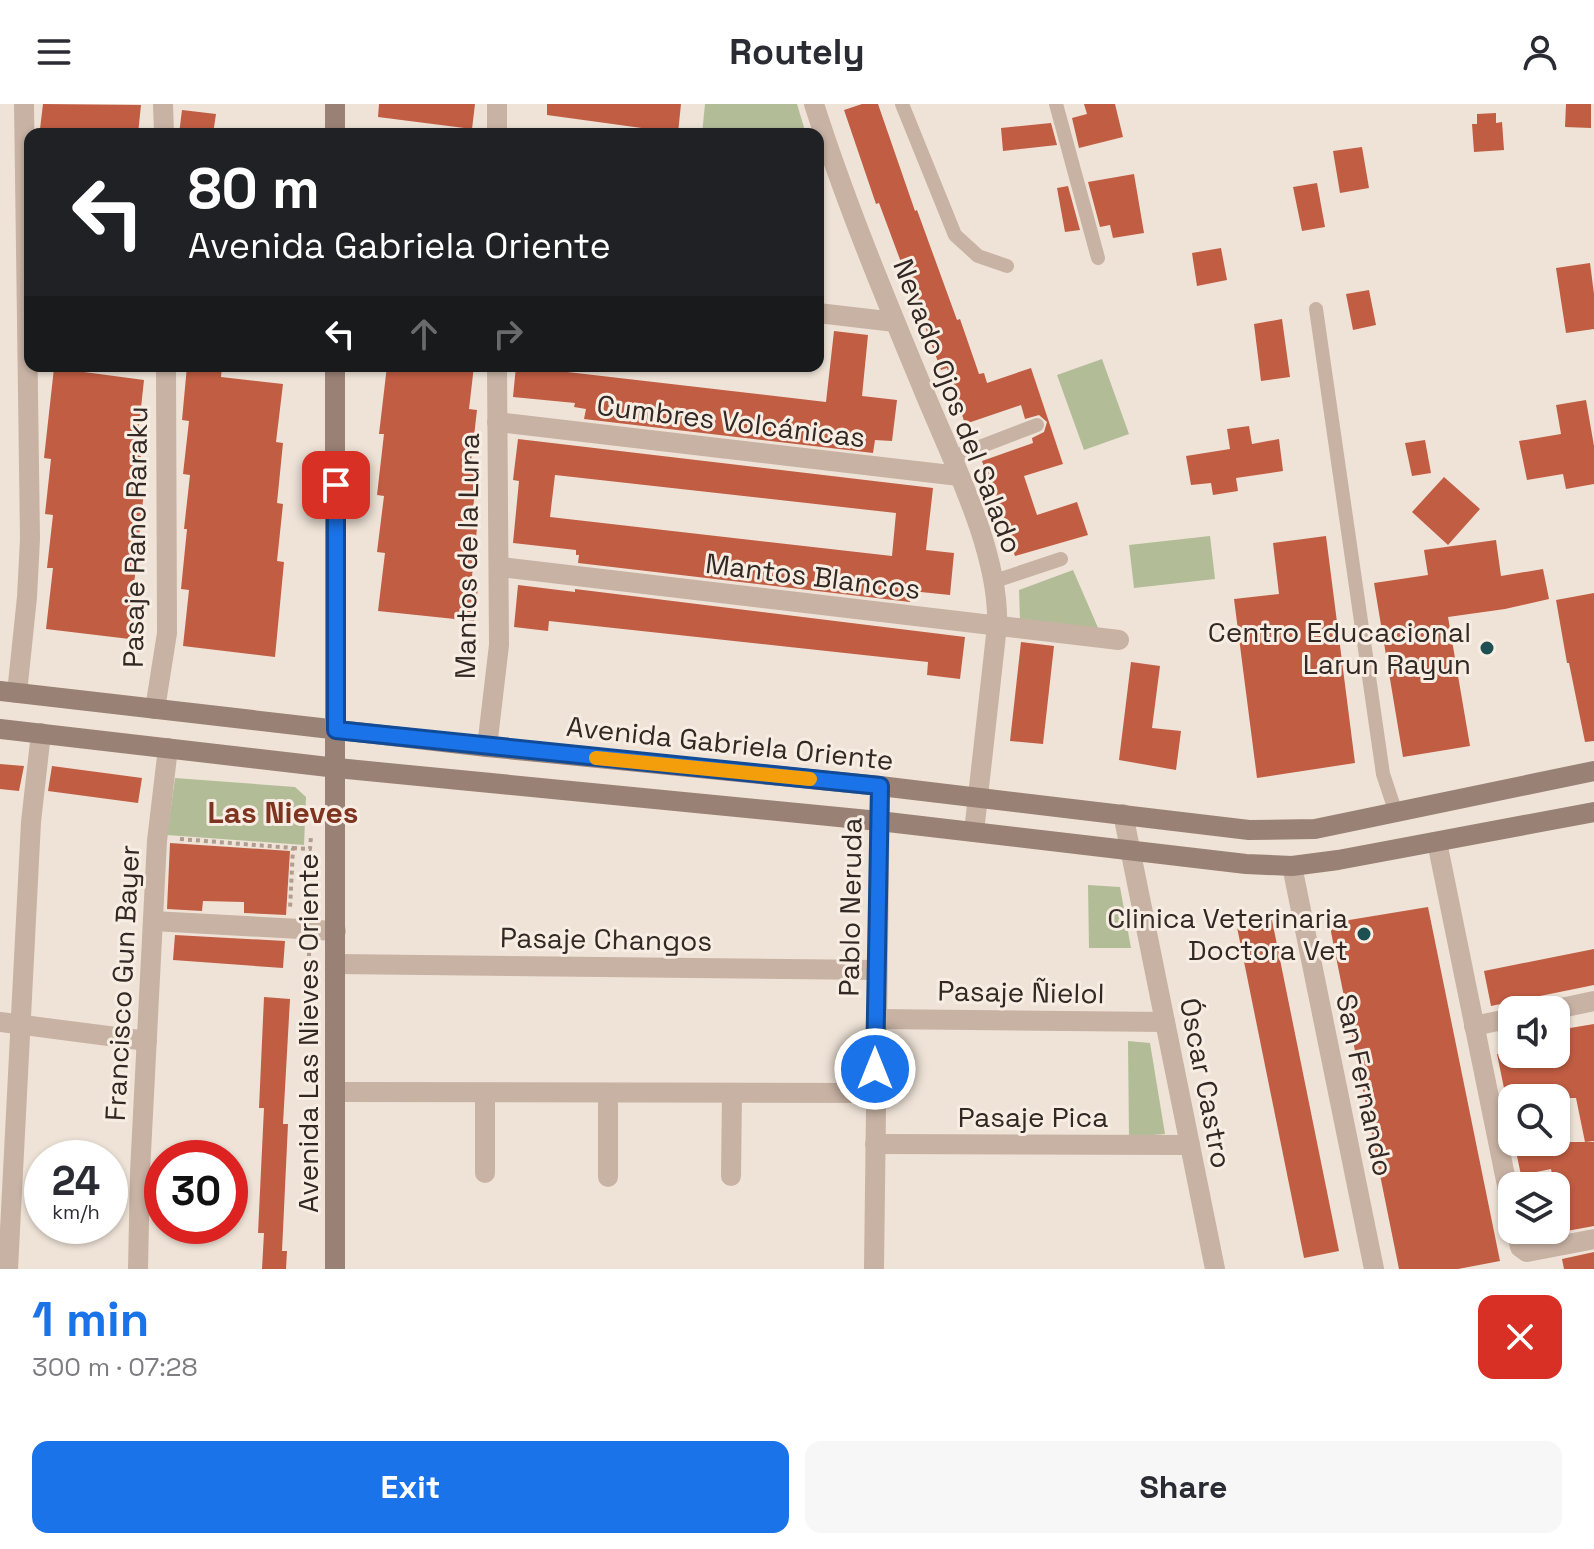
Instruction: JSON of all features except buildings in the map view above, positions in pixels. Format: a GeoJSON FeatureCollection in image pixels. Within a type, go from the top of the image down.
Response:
{"type":"FeatureCollection","features":[{"type":"Feature","properties":{"kind":"main road"},"geometry":{"type":"LineString","coordinates":[[335,104],[335,128]]}},
{"type":"Feature","properties":{"kind":"main road","name":"Avenida Las Nieves Oriente"},"geometry":{"type":"LineString","coordinates":[[335,372],[335,1269]]}},
{"type":"Feature","properties":{"kind":"main road","name":"Avenida Gabriela Oriente"},"geometry":{"type":"LineString","coordinates":[[9,692],[487,747],[880,786],[1249,830],[1315,829],[1594,771]]}},
{"type":"Feature","properties":{"kind":"main road"},"geometry":{"type":"LineString","coordinates":[[0,729],[337,768],[879,821],[1246,864],[1292,866],[1374,855],[1594,812]]}},
{"type":"Feature","properties":{"kind":"street"},"geometry":{"type":"LineString","coordinates":[[24,104],[24,128]]}},
{"type":"Feature","properties":{"kind":"street"},"geometry":{"type":"LineString","coordinates":[[163,104],[164,128]]}},
{"type":"Feature","properties":{"kind":"street"},"geometry":{"type":"LineString","coordinates":[[497,104],[497,128]]}},
{"type":"Feature","properties":{"kind":"street","name":"Nevado Ojos del Salado"},"geometry":{"type":"LineString","coordinates":[[814,104],[819,128]]}},
{"type":"Feature","properties":{"kind":"street","name":"Nevado Ojos del Salado"},"geometry":{"type":"LineString","coordinates":[[824,154],[828,174],[895,322],[955,467],[995,581],[997,626],[974,832]]}},
{"type":"Feature","properties":{"kind":"street"},"geometry":{"type":"LineString","coordinates":[[824,314],[895,322]]}},
{"type":"Feature","properties":{"kind":"street"},"geometry":{"type":"LineString","coordinates":[[9,692],[27,597],[30,539],[28,372]]}},
{"type":"Feature","properties":{"kind":"street","name":"Pasaje Rano Raraku"},"geometry":{"type":"LineString","coordinates":[[155,709],[167,633],[166,372]]}},
{"type":"Feature","properties":{"kind":"street","name":"Mantos de la Luna"},"geometry":{"type":"LineString","coordinates":[[487,747],[499,645],[497,372]]}},
{"type":"Feature","properties":{"kind":"street","name":"Cumbres Volcánicas"},"geometry":{"type":"LineString","coordinates":[[497,422],[955,467]]}},
{"type":"Feature","properties":{"kind":"street","name":"Mantos Blancos"},"geometry":{"type":"LineString","coordinates":[[500,567],[1119,640]]}},
{"type":"Feature","properties":{"kind":"street"},"geometry":{"type":"LineString","coordinates":[[8,1269],[31,822],[41,733]]}},
{"type":"Feature","properties":{"kind":"street","name":"Francisco Gun Bayer"},"geometry":{"type":"LineString","coordinates":[[138,1269],[157,841],[168,748]]}},
{"type":"Feature","properties":{"kind":"street","name":"Pablo Neruda"},"geometry":{"type":"LineString","coordinates":[[874,1269],[880,786]]}},
{"type":"Feature","properties":{"kind":"street","name":"Óscar Castro"},"geometry":{"type":"LineString","coordinates":[[1123,814],[1215,1269]]}},
{"type":"Feature","properties":{"kind":"street"},"geometry":{"type":"LineString","coordinates":[[1437,842],[1504,1172]]}},
{"type":"Feature","properties":{"kind":"street","name":"San Fernando"},"geometry":{"type":"LineString","coordinates":[[1292,866],[1374,1269]]}},
{"type":"Feature","properties":{"kind":"street"},"geometry":{"type":"LineString","coordinates":[[153,921],[336,931]]}},
{"type":"Feature","properties":{"kind":"street","name":"Pasaje Changos"},"geometry":{"type":"LineString","coordinates":[[336,964],[876,970]]}},
{"type":"Feature","properties":{"kind":"street"},"geometry":{"type":"LineString","coordinates":[[1570,1006],[1594,1001]]}},
{"type":"Feature","properties":{"kind":"street","name":"Pasaje Ñielol"},"geometry":{"type":"LineString","coordinates":[[876,1019],[1165,1022]]}},
{"type":"Feature","properties":{"kind":"street"},"geometry":{"type":"LineString","coordinates":[[1474,1026],[1498,1021]]}},
{"type":"Feature","properties":{"kind":"street"},"geometry":{"type":"LineString","coordinates":[[0,1022],[147,1041]]}},
{"type":"Feature","properties":{"kind":"street"},"geometry":{"type":"LineString","coordinates":[[336,1092],[875,1093]]}},
{"type":"Feature","properties":{"kind":"street"},"geometry":{"type":"LineString","coordinates":[[485,1093],[485,1173]]}},
{"type":"Feature","properties":{"kind":"street"},"geometry":{"type":"LineString","coordinates":[[608,1093],[608,1177]]}},
{"type":"Feature","properties":{"kind":"street"},"geometry":{"type":"LineString","coordinates":[[731,1176],[732,1093]]}},
{"type":"Feature","properties":{"kind":"street","name":"Pasaje Pica"},"geometry":{"type":"LineString","coordinates":[[875,1144],[1190,1145]]}},
{"type":"Feature","properties":{"kind":"street"},"geometry":{"type":"LineString","coordinates":[[1523,1244],[1532,1252],[1594,1239]]}},
{"type":"Feature","properties":{"kind":"lane"},"geometry":{"type":"LineString","coordinates":[[902,104],[955,235],[978,256],[1007,266]]}},
{"type":"Feature","properties":{"kind":"lane"},"geometry":{"type":"LineString","coordinates":[[1056,104],[1098,258]]}},
{"type":"Feature","properties":{"kind":"lane"},"geometry":{"type":"LineString","coordinates":[[1316,309],[1383,774],[1396,813]]}},
{"type":"Feature","properties":{"kind":"lane"},"geometry":{"type":"LineString","coordinates":[[955,467],[1037,425]]}},
{"type":"Feature","properties":{"kind":"lane"},"geometry":{"type":"LineString","coordinates":[[995,581],[1061,559]]}},
{"type":"Feature","properties":{"kind":"path"},"geometry":{"type":"LineString","coordinates":[[293,848],[310,849],[311,835]]}},
{"type":"Feature","properties":{"kind":"green space"},"geometry":{"type":"Polygon","coordinates":[[[705,104],[797,104],[804,128],[703,128],[705,104]]]}},
{"type":"Feature","properties":{"kind":"green space"},"geometry":{"type":"Polygon","coordinates":[[[1102,359],[1129,434],[1084,450],[1057,375],[1102,359]]]}},
{"type":"Feature","properties":{"kind":"green space"},"geometry":{"type":"Polygon","coordinates":[[[1210,536],[1215,579],[1134,588],[1129,545],[1210,536]]]}},
{"type":"Feature","properties":{"kind":"green space"},"geometry":{"type":"Polygon","coordinates":[[[1073,570],[1099,630],[1020,621],[1019,590],[1073,570]]]}},
{"type":"Feature","properties":{"kind":"green space"},"geometry":{"type":"Polygon","coordinates":[[[175,778],[295,787],[306,797],[304,845],[167,835],[175,778]]]}},
{"type":"Feature","properties":{"kind":"green space"},"geometry":{"type":"Polygon","coordinates":[[[1088,885],[1120,887],[1131,948],[1089,948],[1088,885]]]}},
{"type":"Feature","properties":{"kind":"green space"},"geometry":{"type":"Polygon","coordinates":[[[1128,1041],[1150,1043],[1165,1134],[1129,1137],[1128,1041]]]}},
{"type":"Feature","properties":{"kind":"slow traffic"},"geometry":{"type":"LineString","coordinates":[[596,758],[810,779]]}},
{"type":"Feature","properties":{"kind":"place","name":"Centro Educacional Larun Rayun"},"geometry":{"type":"Point","coordinates":[1487,648]}},
{"type":"Feature","properties":{"kind":"place","name":"Clinica Veterinaria Doctora Vet"},"geometry":{"type":"Point","coordinates":[1364,934]}},
{"type":"Feature","properties":{"kind":"district","name":"Las Nieves"},"geometry":{"type":"Point","coordinates":[283,813]}},
{"type":"Feature","properties":{"kind":"route"},"geometry":{"type":"LineString","coordinates":[[336,485],[336,730],[880,786],[875,1069]]}}]}
